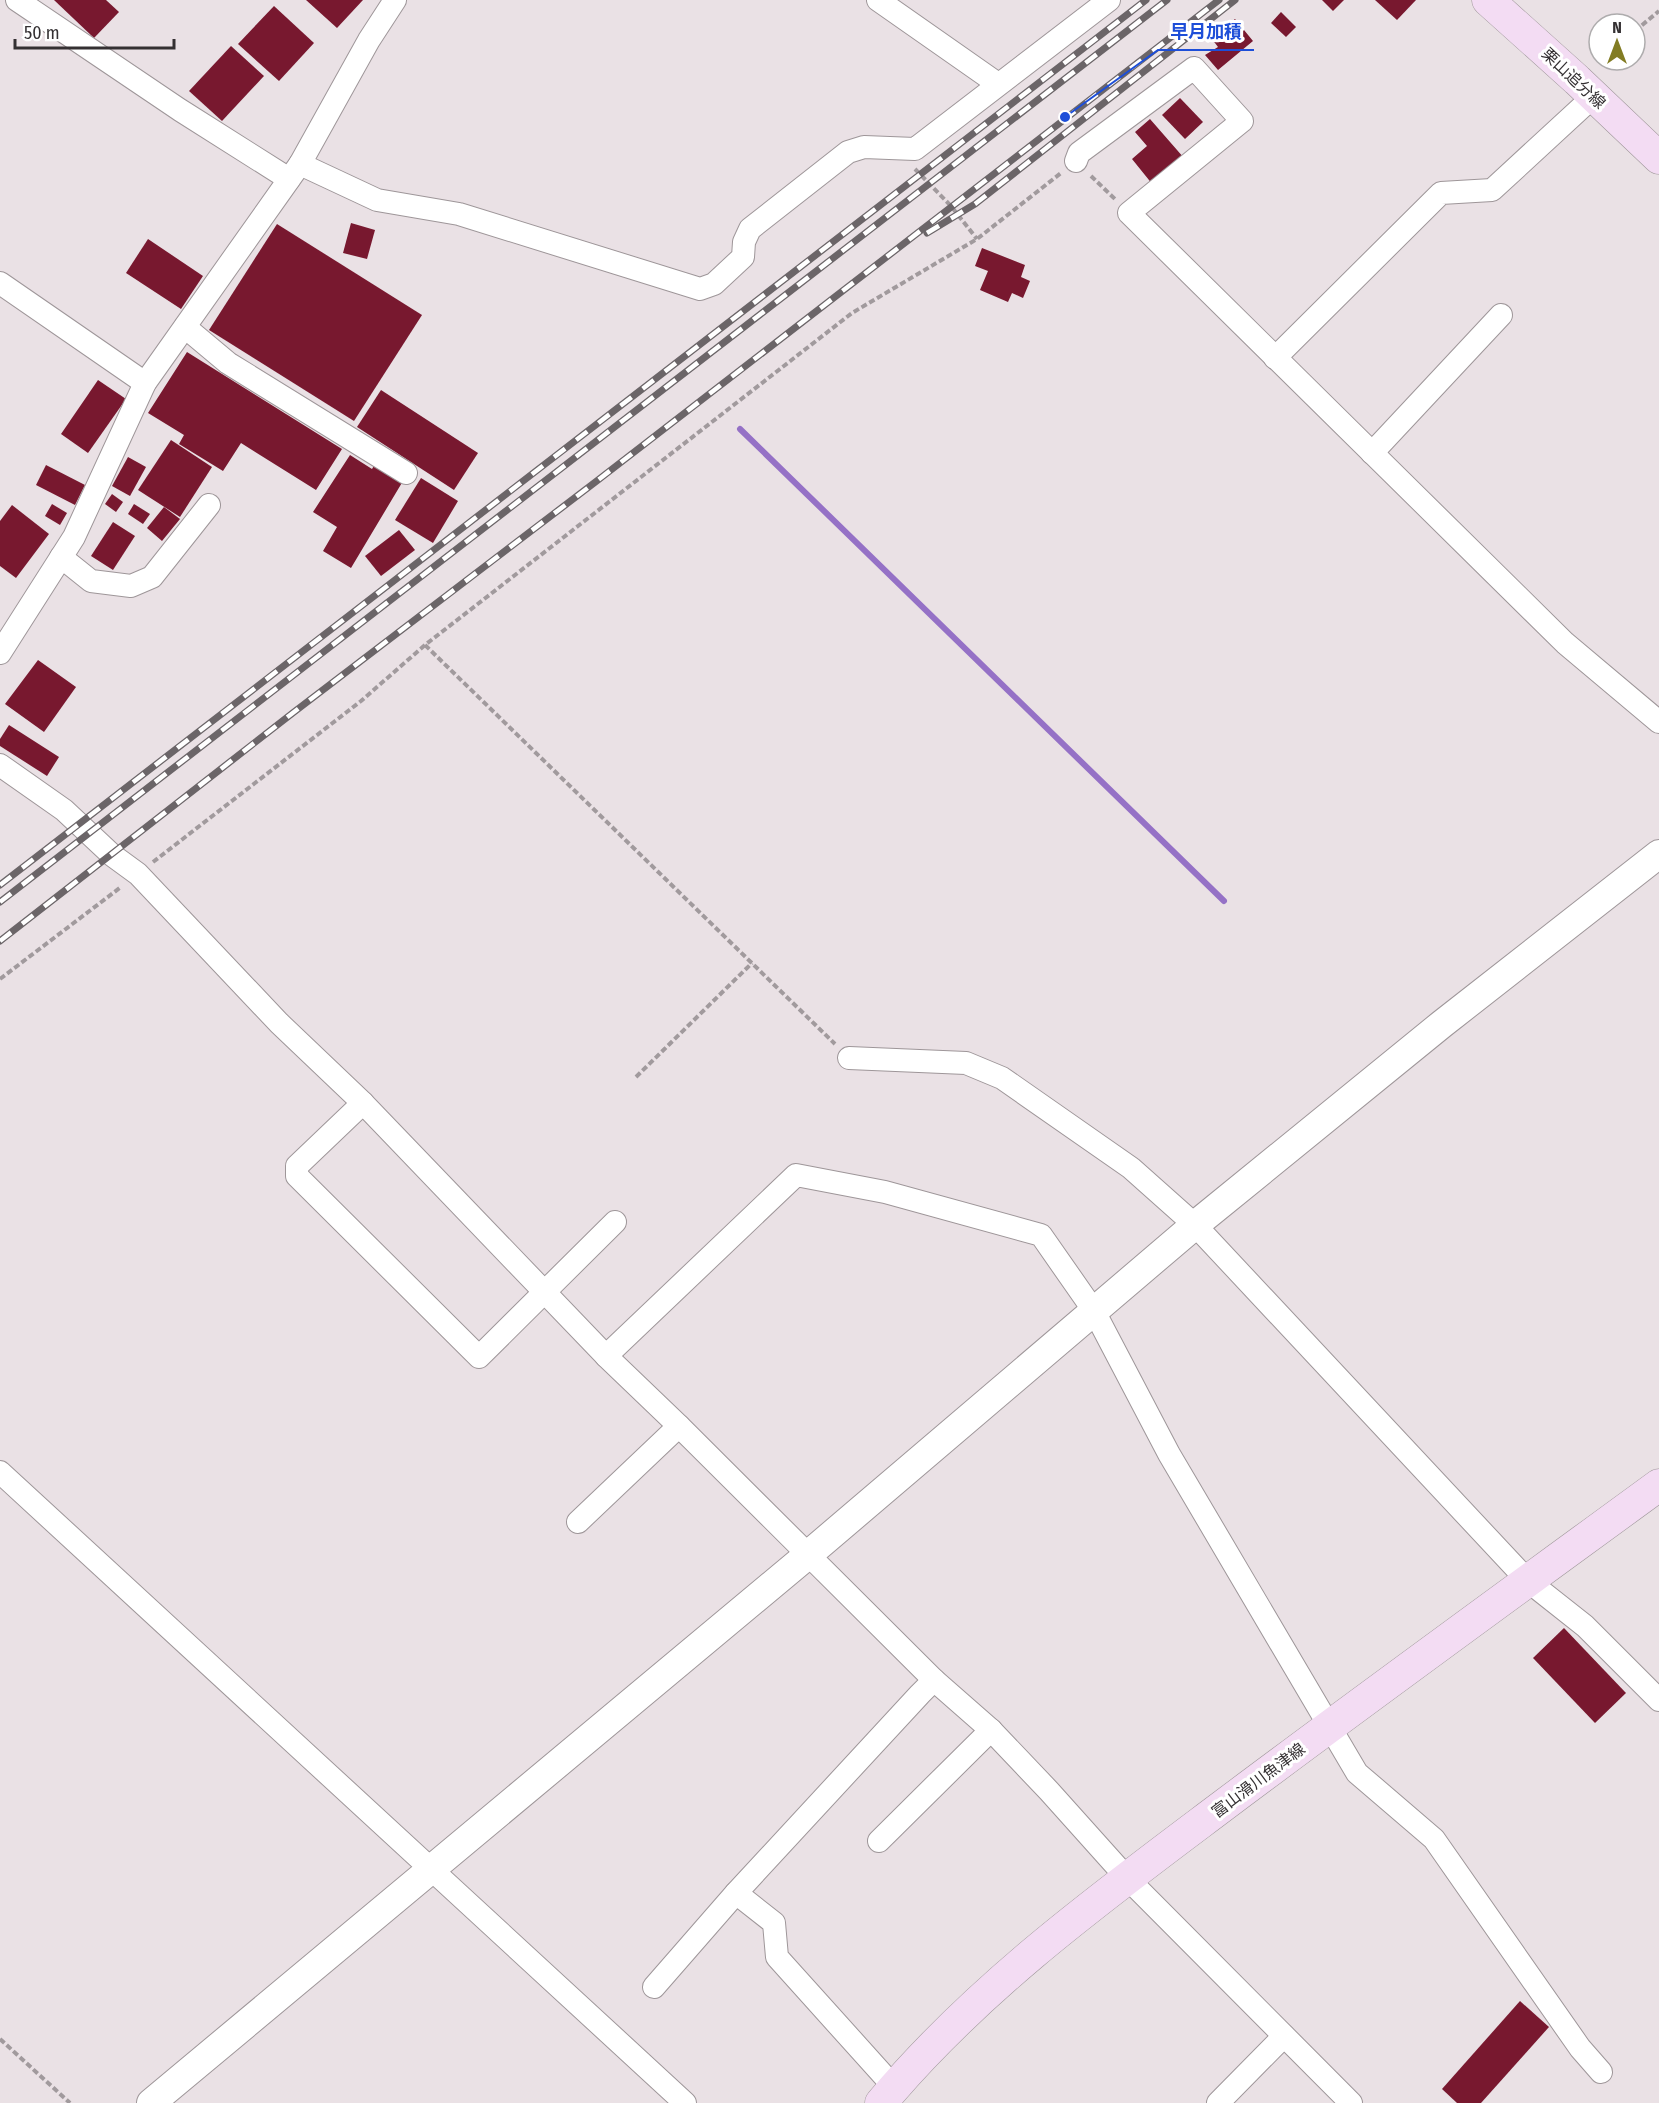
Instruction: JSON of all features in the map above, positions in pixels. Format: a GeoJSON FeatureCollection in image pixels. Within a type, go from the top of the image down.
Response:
{"type":"FeatureCollection","features":[{"type":"Feature","properties":{"kind":"main road","name":"栗山追分線"},"geometry":{"type":"LineString","coordinates":[[1488,0],[1659,158]]}},
{"type":"Feature","properties":{"kind":"main road","name":"富山滑川魚津線"},"geometry":{"type":"LineString","coordinates":[[888,2095],[922,2054],[1011,1971],[1126,1878],[1659,1485]]}},
{"type":"Feature","properties":{"kind":"street"},"geometry":{"type":"LineString","coordinates":[[16,0],[180,110],[295,171],[377,200],[459,214],[700,289],[714,284],[742,257],[744,242],[750,229],[848,152],[864,147],[915,149],[1109,0]]}},
{"type":"Feature","properties":{"kind":"street"},"geometry":{"type":"LineString","coordinates":[[0,653],[74,537],[145,383],[295,171],[369,40],[395,0]]}},
{"type":"Feature","properties":{"kind":"street"},"geometry":{"type":"LineString","coordinates":[[878,0],[998,84]]}},
{"type":"Feature","properties":{"kind":"street"},"geometry":{"type":"LineString","coordinates":[[1076,161],[1079,153],[1194,68],[1242,121],[1129,213],[1565,643],[1659,722]]}},
{"type":"Feature","properties":{"kind":"street"},"geometry":{"type":"LineString","coordinates":[[1275,358],[1441,194],[1492,190],[1594,96]]}},
{"type":"Feature","properties":{"kind":"street"},"geometry":{"type":"LineString","coordinates":[[0,284],[145,383]]}},
{"type":"Feature","properties":{"kind":"street"},"geometry":{"type":"LineString","coordinates":[[1372,453],[1501,315]]}},
{"type":"Feature","properties":{"kind":"street"},"geometry":{"type":"LineString","coordinates":[[184,327],[228,363],[406,473]]}},
{"type":"Feature","properties":{"kind":"street"},"geometry":{"type":"LineString","coordinates":[[61,557],[91,580],[131,586],[152,577],[208,505]]}},
{"type":"Feature","properties":{"kind":"street"},"geometry":{"type":"LineString","coordinates":[[0,765],[64,810],[112,855],[138,874],[279,1023],[363,1103],[606,1356],[934,1680],[991,1730],[1126,1878],[1351,2103]]}},
{"type":"Feature","properties":{"kind":"street"},"geometry":{"type":"LineString","coordinates":[[151,2103],[809,1554],[1195,1225],[1433,1032],[1659,855]]}},
{"type":"Feature","properties":{"kind":"street"},"geometry":{"type":"LineString","coordinates":[[849,1058],[966,1063],[1002,1078],[1131,1168],[1195,1225],[1528,1581],[1585,1626],[1659,1700]]}},
{"type":"Feature","properties":{"kind":"street"},"geometry":{"type":"LineString","coordinates":[[363,1103],[297,1166],[297,1176],[479,1357],[615,1222]]}},
{"type":"Feature","properties":{"kind":"street"},"geometry":{"type":"LineString","coordinates":[[606,1356],[796,1175],[885,1192],[1041,1235],[1094,1311],[1169,1454],[1357,1773],[1434,1839],[1580,2048],[1601,2072]]}},
{"type":"Feature","properties":{"kind":"street"},"geometry":{"type":"LineString","coordinates":[[578,1522],[679,1426]]}},
{"type":"Feature","properties":{"kind":"street"},"geometry":{"type":"LineString","coordinates":[[0,1472],[685,2103]]}},
{"type":"Feature","properties":{"kind":"street"},"geometry":{"type":"LineString","coordinates":[[654,1987],[736,1893],[934,1680]]}},
{"type":"Feature","properties":{"kind":"street"},"geometry":{"type":"LineString","coordinates":[[879,1840],[991,1730]]}},
{"type":"Feature","properties":{"kind":"street"},"geometry":{"type":"LineString","coordinates":[[736,1893],[774,1923],[777,1958],[888,2095]]}},
{"type":"Feature","properties":{"kind":"street"},"geometry":{"type":"LineString","coordinates":[[1218,2103],[1284,2036]]}},
{"type":"Feature","properties":{"kind":"path"},"geometry":{"type":"LineString","coordinates":[[1647,21],[1659,11]]}},
{"type":"Feature","properties":{"kind":"path"},"geometry":{"type":"LineString","coordinates":[[0,979],[361,701],[425,645],[852,313],[976,239],[1076,161],[1129,213]]}},
{"type":"Feature","properties":{"kind":"path"},"geometry":{"type":"LineString","coordinates":[[912,166],[951,206],[976,239]]}},
{"type":"Feature","properties":{"kind":"path"},"geometry":{"type":"LineString","coordinates":[[425,645],[849,1058]]}},
{"type":"Feature","properties":{"kind":"path"},"geometry":{"type":"LineString","coordinates":[[636,1077],[752,963]]}},
{"type":"Feature","properties":{"kind":"path"},"geometry":{"type":"LineString","coordinates":[[0,2039],[70,2103]]}},
{"type":"Feature","properties":{"kind":"building"},"geometry":{"type":"Polygon","coordinates":[[[54,0],[106,0],[119,12],[94,38],[54,0]]]}},
{"type":"Feature","properties":{"kind":"building"},"geometry":{"type":"Polygon","coordinates":[[[306,0],[363,0],[337,28],[306,0]]]}},
{"type":"Feature","properties":{"kind":"building"},"geometry":{"type":"Polygon","coordinates":[[[1322,0],[1344,0],[1333,11],[1322,0]]]}},
{"type":"Feature","properties":{"kind":"building"},"geometry":{"type":"Polygon","coordinates":[[[1375,0],[1416,0],[1397,20],[1375,0]]]}},
{"type":"Feature","properties":{"kind":"building"},"geometry":{"type":"Polygon","coordinates":[[[274,6],[314,43],[279,81],[238,44],[274,6]]]}},
{"type":"Feature","properties":{"kind":"building"},"geometry":{"type":"Polygon","coordinates":[[[1281,12],[1296,27],[1286,37],[1271,23],[1281,12]]]}},
{"type":"Feature","properties":{"kind":"building"},"geometry":{"type":"Polygon","coordinates":[[[1235,19],[1253,41],[1218,70],[1205,55],[1218,47],[1212,39],[1235,19]]]}},
{"type":"Feature","properties":{"kind":"building"},"geometry":{"type":"Polygon","coordinates":[[[231,46],[264,76],[222,121],[189,91],[231,46]]]}},
{"type":"Feature","properties":{"kind":"building"},"geometry":{"type":"Polygon","coordinates":[[[1180,98],[1203,122],[1185,139],[1162,115],[1180,98]]]}},
{"type":"Feature","properties":{"kind":"building"},"geometry":{"type":"Polygon","coordinates":[[[1150,119],[1184,158],[1153,185],[1132,159],[1147,146],[1135,132],[1150,119]]]}},
{"type":"Feature","properties":{"kind":"building"},"geometry":{"type":"Polygon","coordinates":[[[351,223],[375,230],[367,259],[343,253],[351,223]]]}},
{"type":"Feature","properties":{"kind":"building"},"geometry":{"type":"Polygon","coordinates":[[[277,224],[422,315],[354,421],[209,330],[277,224]]]}},
{"type":"Feature","properties":{"kind":"building"},"geometry":{"type":"Polygon","coordinates":[[[148,239],[203,276],[181,309],[126,273],[148,239]]]}},
{"type":"Feature","properties":{"kind":"building"},"geometry":{"type":"Polygon","coordinates":[[[982,248],[1025,265],[1021,277],[1030,281],[1023,298],[1012,293],[1008,302],[980,290],[988,271],[975,266],[982,248]]]}},
{"type":"Feature","properties":{"kind":"building"},"geometry":{"type":"Polygon","coordinates":[[[187,352],[342,449],[316,490],[241,443],[223,471],[179,444],[184,435],[148,413],[187,352]]]}},
{"type":"Feature","properties":{"kind":"building"},"geometry":{"type":"Polygon","coordinates":[[[98,380],[126,399],[88,453],[61,434],[98,380]]]}},
{"type":"Feature","properties":{"kind":"building"},"geometry":{"type":"Polygon","coordinates":[[[381,390],[478,453],[454,490],[357,427],[381,390]]]}},
{"type":"Feature","properties":{"kind":"building"},"geometry":{"type":"Polygon","coordinates":[[[171,440],[212,467],[180,517],[138,490],[171,440]]]}},
{"type":"Feature","properties":{"kind":"building"},"geometry":{"type":"Polygon","coordinates":[[[350,455],[372,469],[375,464],[403,481],[351,568],[323,551],[337,527],[313,512],[350,455]]]}},
{"type":"Feature","properties":{"kind":"building"},"geometry":{"type":"Polygon","coordinates":[[[128,457],[146,467],[130,496],[112,486],[128,457]]]}},
{"type":"Feature","properties":{"kind":"building"},"geometry":{"type":"Polygon","coordinates":[[[46,465],[85,485],[75,505],[36,485],[46,465]]]}},
{"type":"Feature","properties":{"kind":"building"},"geometry":{"type":"Polygon","coordinates":[[[421,478],[458,501],[433,543],[395,520],[421,478]]]}},
{"type":"Feature","properties":{"kind":"building"},"geometry":{"type":"Polygon","coordinates":[[[112,494],[123,502],[116,512],[105,504],[112,494]]]}},
{"type":"Feature","properties":{"kind":"building"},"geometry":{"type":"Polygon","coordinates":[[[52,504],[67,513],[60,525],[45,516],[52,504]]]}},
{"type":"Feature","properties":{"kind":"building"},"geometry":{"type":"Polygon","coordinates":[[[134,504],[150,514],[143,524],[128,514],[134,504]]]}},
{"type":"Feature","properties":{"kind":"building"},"geometry":{"type":"Polygon","coordinates":[[[12,505],[49,534],[16,578],[0,566],[0,521],[12,505]]]}},
{"type":"Feature","properties":{"kind":"building"},"geometry":{"type":"Polygon","coordinates":[[[164,507],[180,519],[162,541],[147,528],[164,507]]]}},
{"type":"Feature","properties":{"kind":"building"},"geometry":{"type":"Polygon","coordinates":[[[113,522],[135,536],[113,570],[91,556],[113,522]]]}},
{"type":"Feature","properties":{"kind":"building"},"geometry":{"type":"Polygon","coordinates":[[[399,530],[415,550],[381,576],[365,556],[399,530]]]}},
{"type":"Feature","properties":{"kind":"building"},"geometry":{"type":"Polygon","coordinates":[[[38,660],[76,687],[44,732],[5,704],[38,660]]]}},
{"type":"Feature","properties":{"kind":"building"},"geometry":{"type":"Polygon","coordinates":[[[9,725],[59,757],[47,776],[0,746],[0,739],[9,725]]]}},
{"type":"Feature","properties":{"kind":"building"},"geometry":{"type":"Polygon","coordinates":[[[1564,1628],[1626,1693],[1595,1723],[1533,1658],[1564,1628]]]}},
{"type":"Feature","properties":{"kind":"building"},"geometry":{"type":"Polygon","coordinates":[[[1520,2001],[1549,2027],[1481,2103],[1457,2103],[1442,2089],[1520,2001]]]}},
{"type":"Feature","properties":{"kind":"waterway"},"geometry":{"type":"LineString","coordinates":[[740,429],[1224,901]]}},
{"type":"Feature","properties":{"kind":"railway"},"geometry":{"type":"LineString","coordinates":[[0,885],[1146,0]]}},
{"type":"Feature","properties":{"kind":"railway"},"geometry":{"type":"LineString","coordinates":[[0,902],[1167,0]]}},
{"type":"Feature","properties":{"kind":"railway"},"geometry":{"type":"LineString","coordinates":[[0,941],[1219,0]]}},
{"type":"Feature","properties":{"kind":"railway"},"geometry":{"type":"LineString","coordinates":[[927,233],[975,204],[1235,0]]}},
{"type":"Feature","properties":{"kind":"place","name":"早月加積"},"geometry":{"type":"Point","coordinates":[1065,117]}}]}
